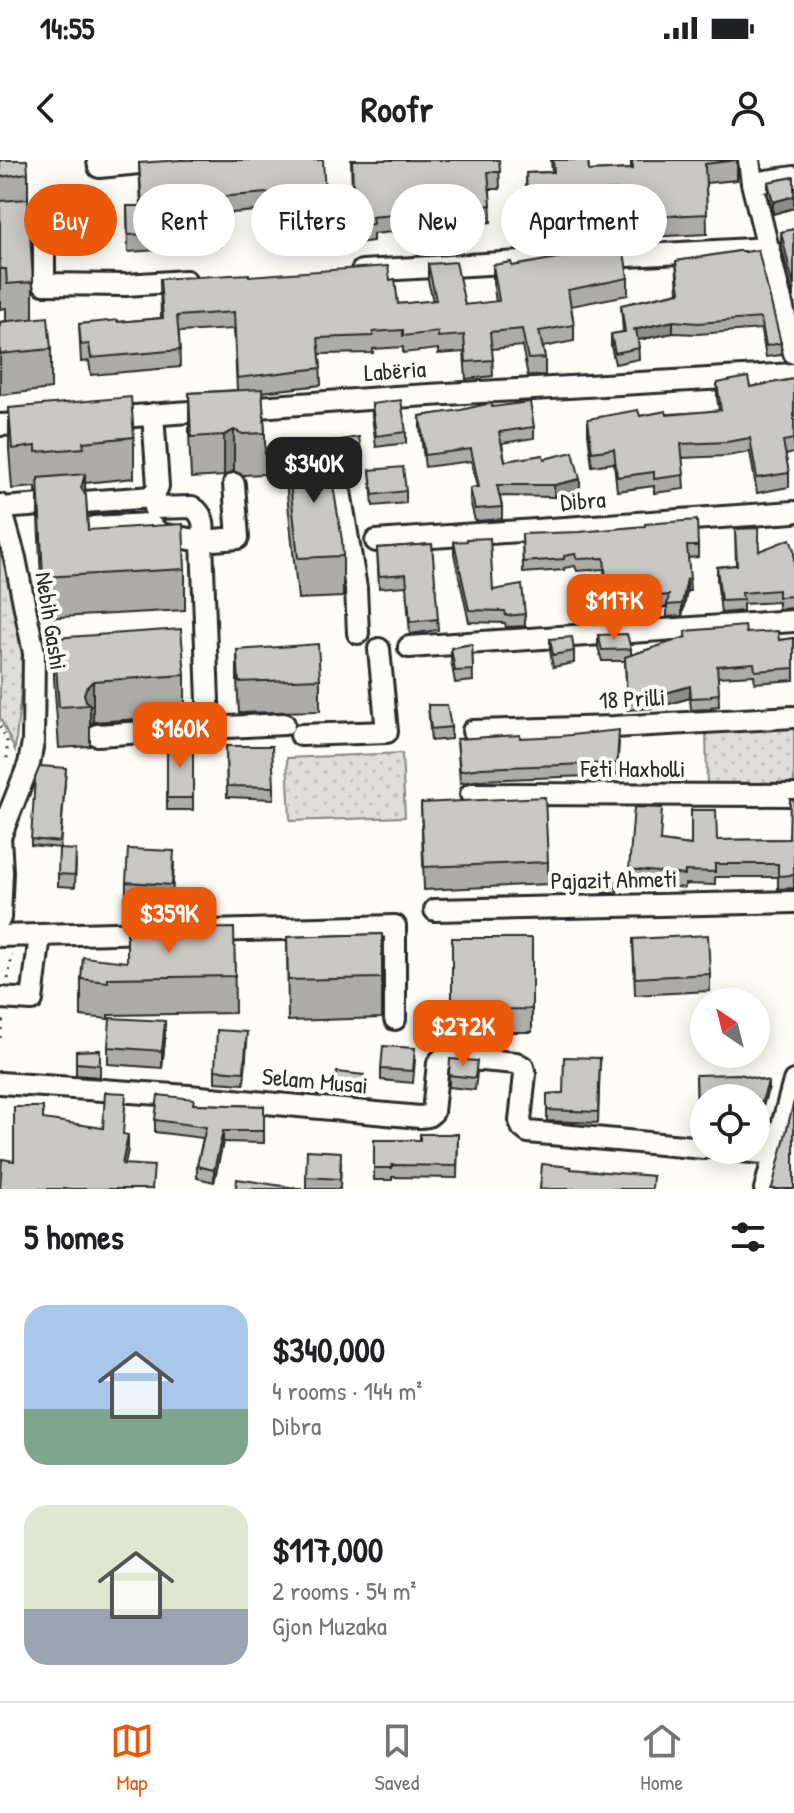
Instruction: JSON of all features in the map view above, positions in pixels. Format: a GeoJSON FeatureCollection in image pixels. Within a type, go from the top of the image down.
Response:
{"type":"FeatureCollection","features":[{"type":"Feature","properties":{"kind":"street"},"geometry":{"type":"LineString","coordinates":[[98,163],[170,160]]}},
{"type":"Feature","properties":{"kind":"street"},"geometry":{"type":"LineString","coordinates":[[749,160],[794,353]]}},
{"type":"Feature","properties":{"kind":"street"},"geometry":{"type":"LineString","coordinates":[[752,183],[794,177]]}},
{"type":"Feature","properties":{"kind":"street"},"geometry":{"type":"LineString","coordinates":[[0,229],[44,224],[44,284],[126,285],[204,280]]}},
{"type":"Feature","properties":{"kind":"street"},"geometry":{"type":"LineString","coordinates":[[346,272],[769,248]]}},
{"type":"Feature","properties":{"kind":"street","name":"Labëria"},"geometry":{"type":"LineString","coordinates":[[92,419],[395,397],[794,374]]}},
{"type":"Feature","properties":{"kind":"street"},"geometry":{"type":"LineString","coordinates":[[0,507],[153,497],[158,486],[153,414]]}},
{"type":"Feature","properties":{"kind":"street"},"geometry":{"type":"LineString","coordinates":[[0,425],[61,421]]}},
{"type":"Feature","properties":{"kind":"street"},"geometry":{"type":"LineString","coordinates":[[94,527],[149,524],[160,534],[202,541],[238,538],[234,484]]}},
{"type":"Feature","properties":{"kind":"street"},"geometry":{"type":"LineString","coordinates":[[339,485],[356,588],[358,633]]}},
{"type":"Feature","properties":{"kind":"street"},"geometry":{"type":"LineString","coordinates":[[154,508],[186,506],[198,511],[203,523],[209,728]]}},
{"type":"Feature","properties":{"kind":"street","name":"Nebih Gashi"},"geometry":{"type":"LineString","coordinates":[[0,507],[15,558],[32,639],[34,699],[29,764],[0,837]]}},
{"type":"Feature","properties":{"kind":"street","name":"Dibra"},"geometry":{"type":"LineString","coordinates":[[376,541],[794,512]]}},
{"type":"Feature","properties":{"kind":"street"},"geometry":{"type":"LineString","coordinates":[[409,647],[794,621]]}},
{"type":"Feature","properties":{"kind":"street"},"geometry":{"type":"LineString","coordinates":[[97,735],[209,728],[387,732],[379,649]]}},
{"type":"Feature","properties":{"kind":"street","name":"18 Prilli"},"geometry":{"type":"LineString","coordinates":[[473,731],[794,717]]}},
{"type":"Feature","properties":{"kind":"street","name":"Feti Haxholli"},"geometry":{"type":"LineString","coordinates":[[471,794],[794,795]]}},
{"type":"Feature","properties":{"kind":"street"},"geometry":{"type":"LineString","coordinates":[[0,837],[0,918]]}},
{"type":"Feature","properties":{"kind":"street","name":"Pajazit Ahmeti"},"geometry":{"type":"LineString","coordinates":[[435,910],[794,902]]}},
{"type":"Feature","properties":{"kind":"street"},"geometry":{"type":"LineString","coordinates":[[0,936],[395,926],[395,1019]]}},
{"type":"Feature","properties":{"kind":"street"},"geometry":{"type":"LineString","coordinates":[[0,998],[32,1000],[40,935]]}},
{"type":"Feature","properties":{"kind":"street","name":"Selam Musai"},"geometry":{"type":"LineString","coordinates":[[0,1083],[420,1117],[433,1112],[438,1063],[442,1059],[516,1063],[523,1067],[525,1074],[520,1121],[528,1132],[690,1147]]}},
{"type":"Feature","properties":{"kind":"street"},"geometry":{"type":"LineString","coordinates":[[765,1189],[794,1081]]}},
{"type":"Feature","properties":{"kind":"street"},"geometry":{"type":"LineString","coordinates":[[770,1154],[774,1154]]}},
{"type":"Feature","properties":{"kind":"shaded area"},"geometry":{"type":"Polygon","coordinates":[[[0,540],[24,662],[15,750],[0,718],[0,540]]]}},
{"type":"Feature","properties":{"kind":"shaded area"},"geometry":{"type":"Polygon","coordinates":[[[794,724],[794,785],[707,787],[706,726],[794,724]]]}},
{"type":"Feature","properties":{"kind":"shaded area"},"geometry":{"type":"Polygon","coordinates":[[[402,753],[405,817],[290,821],[287,758],[402,753]]]}},
{"type":"Feature","properties":{"kind":"building"},"geometry":{"type":"Polygon","coordinates":[[[0,160],[27,160],[28,173],[0,177],[0,160]]]}},
{"type":"Feature","properties":{"kind":"building"},"geometry":{"type":"Polygon","coordinates":[[[323,160],[324,184],[251,184],[251,194],[235,196],[235,184],[140,184],[139,163],[323,160]]]}},
{"type":"Feature","properties":{"kind":"building"},"geometry":{"type":"Polygon","coordinates":[[[352,160],[499,160],[500,172],[488,172],[491,205],[485,206],[485,184],[390,184],[390,215],[374,217],[374,184],[353,184],[352,160]]]}},
{"type":"Feature","properties":{"kind":"building"},"geometry":{"type":"Polygon","coordinates":[[[553,160],[588,160],[589,171],[633,169],[632,160],[737,160],[705,164],[707,214],[667,216],[667,184],[527,184],[526,173],[554,172],[553,160]]]}},
{"type":"Feature","properties":{"kind":"building"},"geometry":{"type":"Polygon","coordinates":[[[794,177],[794,196],[773,202],[768,182],[794,177]]]}},
{"type":"Feature","properties":{"kind":"building"},"geometry":{"type":"Polygon","coordinates":[[[24,199],[24,256],[31,256],[33,282],[7,284],[6,269],[0,269],[0,201],[24,199]]]}},
{"type":"Feature","properties":{"kind":"building"},"geometry":{"type":"Polygon","coordinates":[[[127,206],[133,206],[133,235],[128,235],[127,206]]]}},
{"type":"Feature","properties":{"kind":"building"},"geometry":{"type":"Polygon","coordinates":[[[794,229],[794,287],[781,232],[794,229]]]}},
{"type":"Feature","properties":{"kind":"building"},"geometry":{"type":"Polygon","coordinates":[[[758,250],[781,343],[766,346],[761,318],[698,323],[673,321],[636,329],[639,348],[615,353],[611,334],[625,332],[621,305],[680,292],[676,261],[758,250]]]}},
{"type":"Feature","properties":{"kind":"building"},"geometry":{"type":"Polygon","coordinates":[[[568,256],[625,256],[628,278],[568,290],[574,325],[539,331],[545,358],[528,359],[522,329],[490,332],[493,360],[466,362],[464,335],[438,337],[438,332],[403,336],[403,330],[373,332],[373,336],[318,338],[321,368],[237,378],[234,312],[177,316],[180,350],[91,358],[89,344],[81,345],[79,324],[163,318],[160,279],[388,266],[390,280],[395,279],[398,304],[436,300],[428,264],[456,262],[465,305],[499,301],[493,265],[511,262],[512,266],[568,256]]]}},
{"type":"Feature","properties":{"kind":"building"},"geometry":{"type":"Polygon","coordinates":[[[48,317],[51,349],[0,354],[0,322],[48,317]]]}},
{"type":"Feature","properties":{"kind":"building"},"geometry":{"type":"Polygon","coordinates":[[[748,377],[750,387],[794,379],[794,439],[783,441],[789,473],[757,478],[750,438],[681,444],[684,475],[654,479],[654,472],[617,477],[614,449],[592,452],[588,419],[638,410],[640,416],[666,411],[667,415],[721,410],[717,383],[748,377]]]}},
{"type":"Feature","properties":{"kind":"building"},"geometry":{"type":"Polygon","coordinates":[[[262,389],[265,433],[243,434],[234,430],[224,435],[191,437],[189,393],[262,389]]]}},
{"type":"Feature","properties":{"kind":"building"},"geometry":{"type":"Polygon","coordinates":[[[131,397],[134,437],[83,442],[84,448],[36,452],[36,446],[12,449],[9,408],[131,397]]]}},
{"type":"Feature","properties":{"kind":"building"},"geometry":{"type":"Polygon","coordinates":[[[401,400],[406,432],[376,436],[372,404],[401,400]]]}},
{"type":"Feature","properties":{"kind":"building"},"geometry":{"type":"Polygon","coordinates":[[[530,402],[534,427],[499,432],[505,461],[543,455],[544,459],[573,452],[580,479],[554,485],[497,485],[502,507],[475,509],[470,488],[479,487],[471,449],[425,455],[420,416],[491,403],[492,407],[530,402]]]}},
{"type":"Feature","properties":{"kind":"building"},"geometry":{"type":"Polygon","coordinates":[[[359,437],[363,466],[350,468],[344,461],[337,461],[334,441],[359,437]]]}},
{"type":"Feature","properties":{"kind":"building"},"geometry":{"type":"Polygon","coordinates":[[[327,449],[343,556],[298,558],[287,454],[327,449]]]}},
{"type":"Feature","properties":{"kind":"building"},"geometry":{"type":"Polygon","coordinates":[[[403,467],[406,491],[373,495],[370,470],[403,467]]]}},
{"type":"Feature","properties":{"kind":"building"},"geometry":{"type":"Polygon","coordinates":[[[85,474],[81,488],[86,496],[88,530],[183,524],[185,569],[43,577],[38,478],[85,474]]]}},
{"type":"Feature","properties":{"kind":"building"},"geometry":{"type":"Polygon","coordinates":[[[697,520],[698,546],[687,546],[690,579],[687,579],[682,604],[667,605],[669,595],[636,599],[633,588],[607,590],[604,558],[577,559],[575,554],[564,556],[564,559],[523,562],[522,534],[579,532],[697,520]]]}},
{"type":"Feature","properties":{"kind":"building"},"geometry":{"type":"Polygon","coordinates":[[[758,528],[759,551],[790,539],[794,550],[794,596],[778,597],[778,590],[742,593],[743,600],[721,601],[717,567],[737,565],[735,529],[758,528]]]}},
{"type":"Feature","properties":{"kind":"building"},"geometry":{"type":"Polygon","coordinates":[[[490,538],[493,590],[522,585],[525,614],[506,616],[505,611],[469,610],[454,542],[490,538]]]}},
{"type":"Feature","properties":{"kind":"building"},"geometry":{"type":"Polygon","coordinates":[[[432,544],[438,619],[410,622],[406,574],[379,576],[377,548],[432,544]]]}},
{"type":"Feature","properties":{"kind":"building"},"geometry":{"type":"Polygon","coordinates":[[[745,626],[746,633],[778,631],[779,640],[794,638],[794,668],[755,671],[754,663],[717,666],[719,694],[711,697],[691,698],[690,686],[655,696],[627,698],[625,657],[686,637],[685,631],[745,626]]]}},
{"type":"Feature","properties":{"kind":"building"},"geometry":{"type":"Polygon","coordinates":[[[181,629],[185,675],[93,681],[84,694],[90,705],[59,707],[54,638],[181,629]]]}},
{"type":"Feature","properties":{"kind":"building"},"geometry":{"type":"Polygon","coordinates":[[[627,634],[631,649],[602,650],[598,635],[627,634]]]}},
{"type":"Feature","properties":{"kind":"building"},"geometry":{"type":"Polygon","coordinates":[[[572,637],[574,651],[553,655],[550,639],[572,637]]]}},
{"type":"Feature","properties":{"kind":"building"},"geometry":{"type":"Polygon","coordinates":[[[318,644],[320,679],[239,682],[237,650],[318,644]]]}},
{"type":"Feature","properties":{"kind":"building"},"geometry":{"type":"Polygon","coordinates":[[[472,644],[473,670],[455,671],[451,648],[472,644]]]}},
{"type":"Feature","properties":{"kind":"building"},"geometry":{"type":"Polygon","coordinates":[[[428,705],[447,705],[451,727],[431,729],[428,705]]]}},
{"type":"Feature","properties":{"kind":"building"},"geometry":{"type":"Polygon","coordinates":[[[619,730],[617,763],[460,771],[457,739],[561,736],[619,730]]]}},
{"type":"Feature","properties":{"kind":"building"},"geometry":{"type":"Polygon","coordinates":[[[167,743],[193,743],[193,798],[167,798],[167,743]]]}},
{"type":"Feature","properties":{"kind":"building"},"geometry":{"type":"Polygon","coordinates":[[[226,746],[272,746],[274,787],[227,786],[226,746]]]}},
{"type":"Feature","properties":{"kind":"building"},"geometry":{"type":"Polygon","coordinates":[[[40,766],[66,768],[60,842],[31,839],[35,778],[40,766]]]}},
{"type":"Feature","properties":{"kind":"building"},"geometry":{"type":"Polygon","coordinates":[[[545,797],[548,862],[424,867],[421,803],[545,797]]]}},
{"type":"Feature","properties":{"kind":"building"},"geometry":{"type":"Polygon","coordinates":[[[790,799],[794,799],[794,875],[778,876],[778,864],[715,864],[715,872],[685,871],[685,875],[629,869],[634,807],[662,808],[660,841],[691,845],[691,810],[716,810],[717,840],[789,839],[790,799]]]}},
{"type":"Feature","properties":{"kind":"building"},"geometry":{"type":"Polygon","coordinates":[[[59,849],[76,850],[75,875],[58,874],[59,849]]]}},
{"type":"Feature","properties":{"kind":"building"},"geometry":{"type":"Polygon","coordinates":[[[128,849],[174,851],[172,885],[126,882],[128,849]]]}},
{"type":"Feature","properties":{"kind":"building"},"geometry":{"type":"Polygon","coordinates":[[[604,876],[618,877],[617,887],[603,887],[604,876]]]}},
{"type":"Feature","properties":{"kind":"building"},"geometry":{"type":"Polygon","coordinates":[[[234,928],[235,976],[108,978],[108,982],[81,979],[83,957],[127,962],[127,930],[234,928]]]}},
{"type":"Feature","properties":{"kind":"building"},"geometry":{"type":"Polygon","coordinates":[[[382,934],[382,978],[288,980],[287,937],[382,934]]]}},
{"type":"Feature","properties":{"kind":"building"},"geometry":{"type":"Polygon","coordinates":[[[708,935],[710,974],[635,978],[633,939],[708,935]]]}},
{"type":"Feature","properties":{"kind":"building"},"geometry":{"type":"Polygon","coordinates":[[[452,938],[532,938],[532,1009],[452,1010],[452,938]]]}},
{"type":"Feature","properties":{"kind":"building"},"geometry":{"type":"Polygon","coordinates":[[[110,1018],[165,1021],[162,1051],[108,1047],[110,1018]]]}},
{"type":"Feature","properties":{"kind":"building"},"geometry":{"type":"Polygon","coordinates":[[[217,1030],[247,1032],[244,1072],[215,1070],[217,1030]]]}},
{"type":"Feature","properties":{"kind":"building"},"geometry":{"type":"Polygon","coordinates":[[[383,1046],[415,1048],[413,1071],[381,1069],[383,1046]]]}},
{"type":"Feature","properties":{"kind":"building"},"geometry":{"type":"Polygon","coordinates":[[[100,1050],[100,1065],[76,1063],[76,1051],[100,1050]]]}},
{"type":"Feature","properties":{"kind":"building"},"geometry":{"type":"Polygon","coordinates":[[[564,1057],[600,1058],[598,1112],[547,1110],[547,1094],[563,1093],[564,1057]]]}},
{"type":"Feature","properties":{"kind":"building"},"geometry":{"type":"Polygon","coordinates":[[[450,1059],[477,1061],[475,1078],[449,1075],[450,1059]]]}},
{"type":"Feature","properties":{"kind":"building"},"geometry":{"type":"Polygon","coordinates":[[[337,1072],[364,1075],[363,1087],[335,1084],[337,1072]]]}},
{"type":"Feature","properties":{"kind":"building"},"geometry":{"type":"Polygon","coordinates":[[[740,1074],[768,1082],[696,1084],[696,1075],[740,1074]]]}},
{"type":"Feature","properties":{"kind":"building"},"geometry":{"type":"Polygon","coordinates":[[[105,1092],[126,1093],[123,1134],[128,1135],[122,1164],[154,1166],[152,1189],[0,1189],[2,1159],[14,1161],[14,1107],[43,1107],[43,1119],[103,1128],[105,1092]]]}},
{"type":"Feature","properties":{"kind":"building"},"geometry":{"type":"Polygon","coordinates":[[[158,1095],[194,1099],[193,1104],[264,1106],[264,1131],[223,1131],[214,1170],[197,1166],[206,1127],[155,1120],[158,1095]]]}},
{"type":"Feature","properties":{"kind":"building"},"geometry":{"type":"Polygon","coordinates":[[[794,1101],[794,1189],[771,1189],[772,1188],[794,1101]]]}},
{"type":"Feature","properties":{"kind":"building"},"geometry":{"type":"Polygon","coordinates":[[[420,1134],[458,1134],[457,1166],[392,1165],[392,1168],[374,1168],[374,1140],[420,1140],[420,1134]]]}},
{"type":"Feature","properties":{"kind":"building"},"geometry":{"type":"Polygon","coordinates":[[[307,1150],[341,1152],[340,1179],[306,1177],[307,1150]]]}},
{"type":"Feature","properties":{"kind":"building"},"geometry":{"type":"Polygon","coordinates":[[[542,1164],[653,1176],[652,1189],[540,1189],[542,1164]]]}},
{"type":"Feature","properties":{"kind":"building"},"geometry":{"type":"Polygon","coordinates":[[[237,1179],[302,1189],[236,1189],[237,1179]]]}}]}
